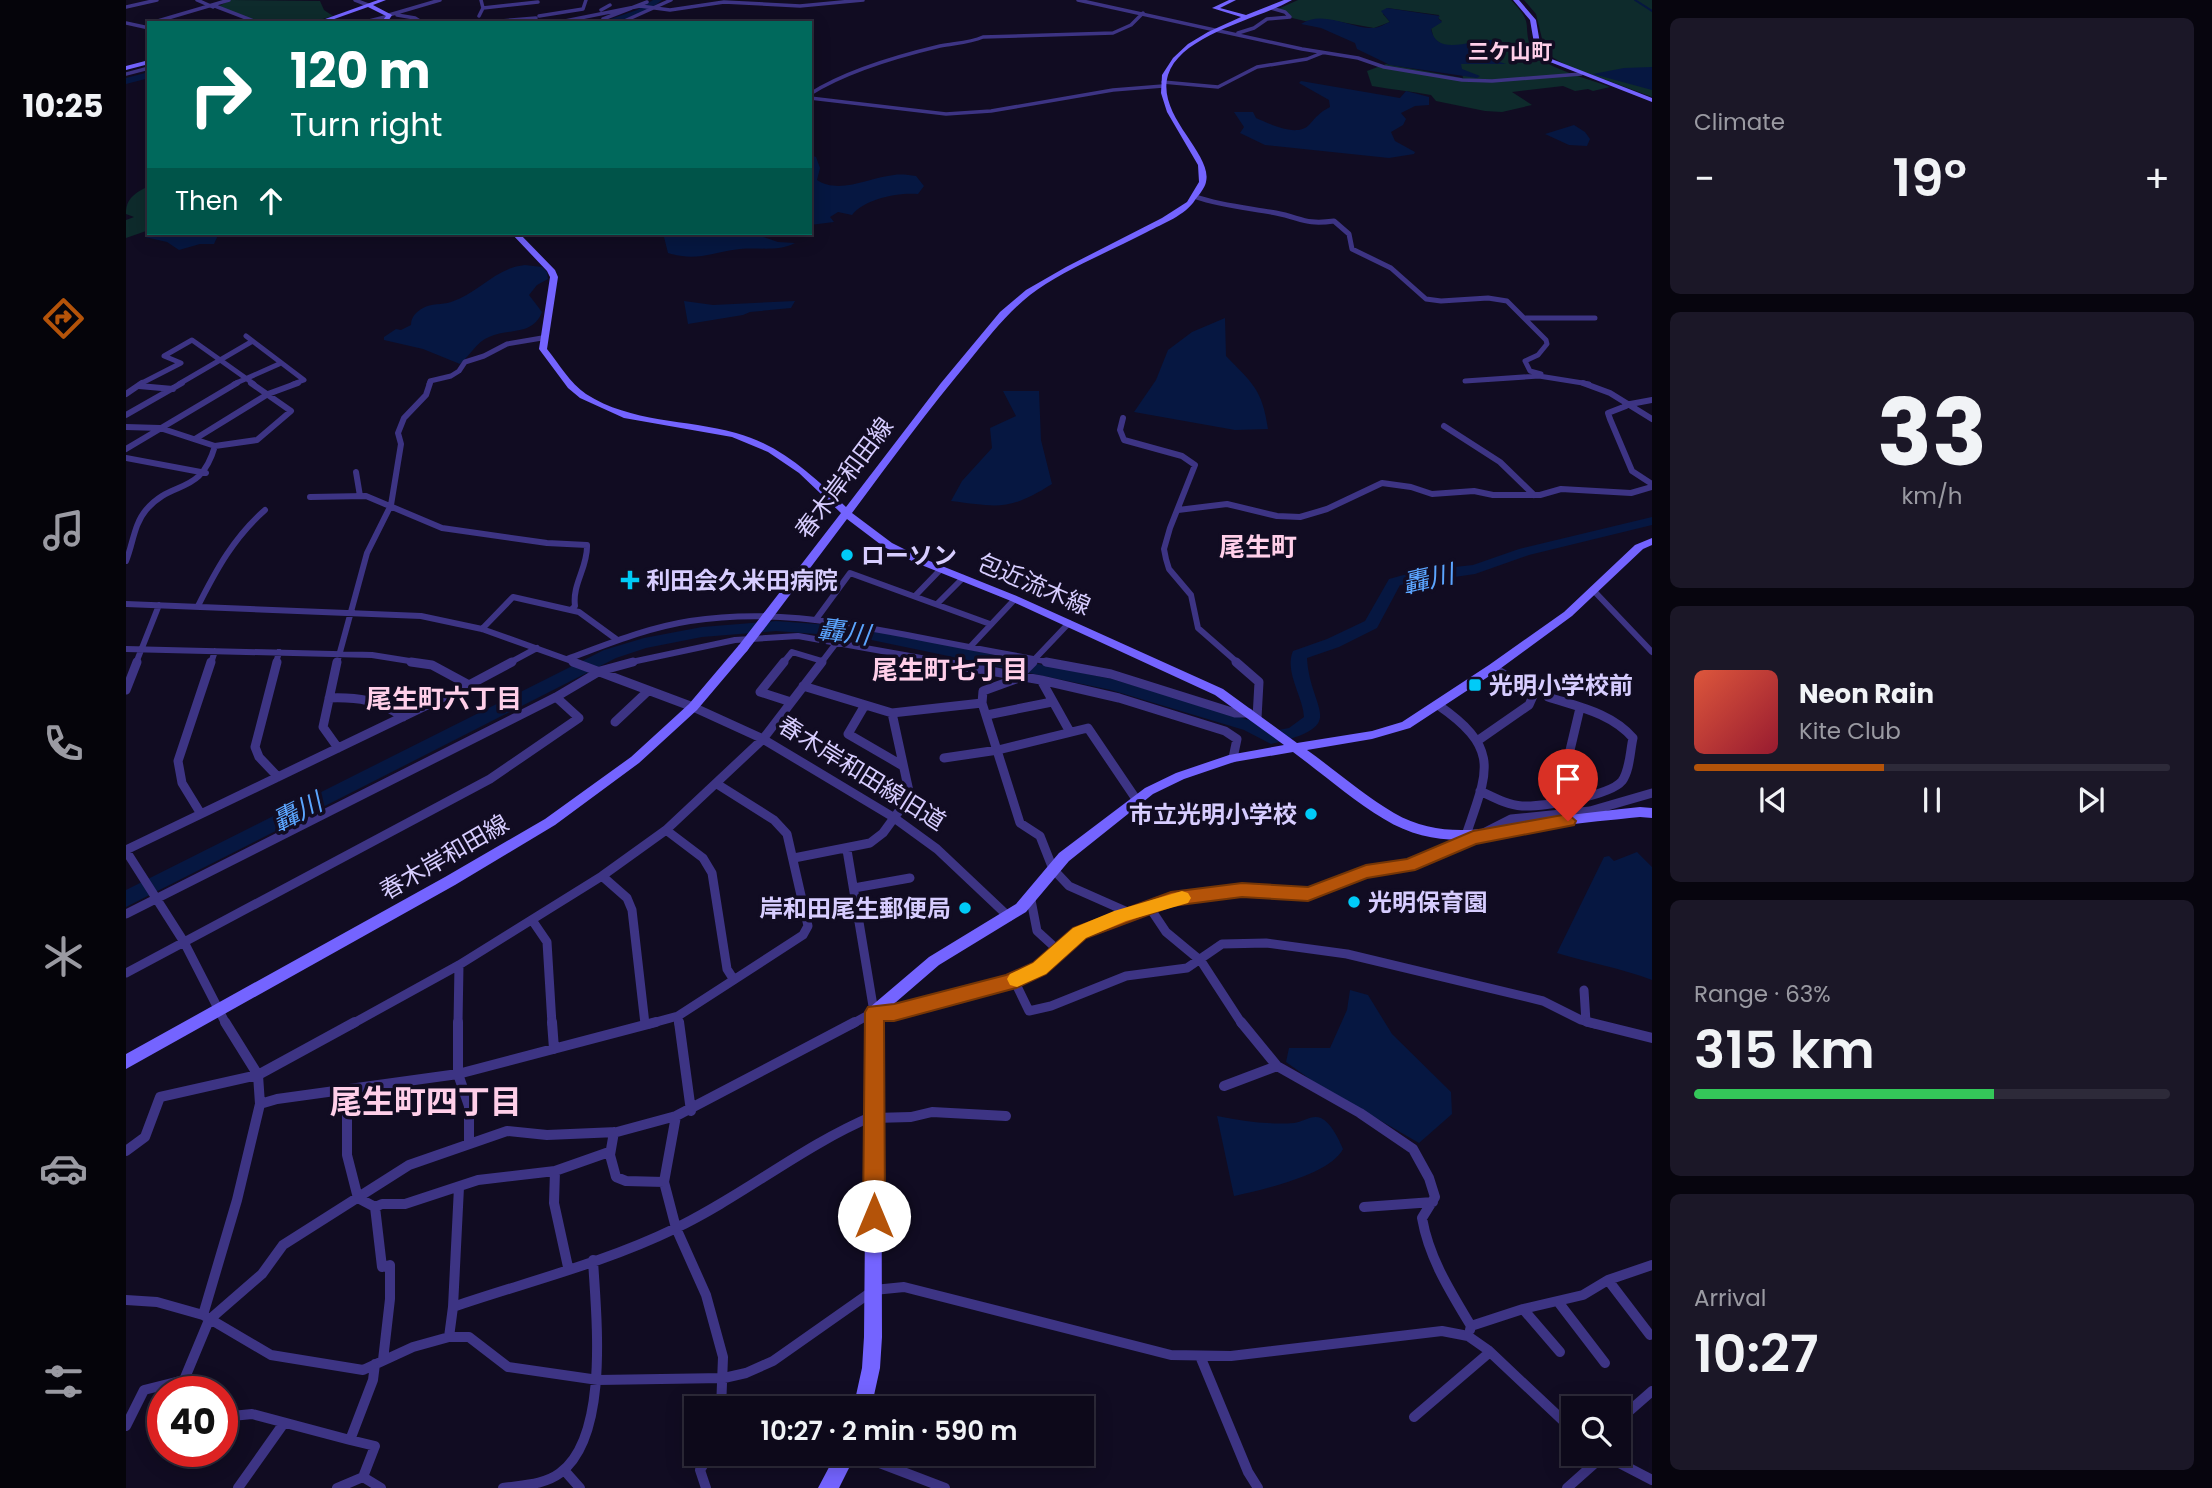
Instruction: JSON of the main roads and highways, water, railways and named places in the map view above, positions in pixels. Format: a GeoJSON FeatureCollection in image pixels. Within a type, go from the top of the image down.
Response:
{"type":"FeatureCollection","features":[{"type":"Feature","properties":{"kind":"main road","name":"春木岸和田線"},"geometry":{"type":"LineString","coordinates":[[846,513],[952,374],[1003,314],[1029,292],[1069,268],[1165,220],[1196,197],[1203,182],[1201,165],[1169,109],[1163,84],[1167,68],[1195,42],[1289,0]]}},
{"type":"Feature","properties":{"kind":"main road","name":"春木岸和田線"},"geometry":{"type":"LineString","coordinates":[[743,648],[768,615]]}},
{"type":"Feature","properties":{"kind":"water"},"geometry":{"type":"Polygon","coordinates":[[[1387,8],[1440,16],[1438,18],[1442,22],[1431,29],[1441,43],[1458,45],[1499,40],[1496,48],[1478,55],[1506,64],[1461,64],[1462,69],[1480,76],[1477,78],[1390,65],[1357,49],[1355,43],[1321,28],[1301,24],[1318,18],[1374,28],[1390,22],[1381,11],[1387,8]]]}},
{"type":"Feature","properties":{"kind":"water"},"geometry":{"type":"Polygon","coordinates":[[[1652,67],[1652,90],[1593,74],[1624,68],[1652,67]]]}},
{"type":"Feature","properties":{"kind":"water"},"geometry":{"type":"Polygon","coordinates":[[[1301,81],[1400,98],[1406,91],[1429,97],[1429,105],[1415,106],[1401,113],[1406,119],[1403,125],[1391,132],[1395,141],[1415,152],[1414,154],[1389,158],[1265,145],[1240,133],[1244,127],[1234,112],[1253,112],[1256,118],[1268,123],[1297,130],[1309,125],[1330,107],[1329,100],[1299,83],[1301,81]]]}},
{"type":"Feature","properties":{"kind":"water"},"geometry":{"type":"Polygon","coordinates":[[[1574,125],[1590,139],[1587,146],[1569,145],[1545,134],[1574,125]]]}},
{"type":"Feature","properties":{"kind":"water"},"geometry":{"type":"Polygon","coordinates":[[[812,156],[816,157],[820,168],[817,180],[826,184],[845,186],[885,176],[902,175],[916,176],[924,186],[918,194],[882,198],[865,205],[852,215],[838,212],[830,217],[834,222],[812,225],[812,156]]]}},
{"type":"Feature","properties":{"kind":"water"},"geometry":{"type":"Polygon","coordinates":[[[218,235],[214,244],[200,244],[179,250],[167,242],[145,237],[218,235]]]}},
{"type":"Feature","properties":{"kind":"water"},"geometry":{"type":"Polygon","coordinates":[[[664,235],[758,235],[778,242],[795,243],[705,256],[688,257],[668,253],[664,235]]]}},
{"type":"Feature","properties":{"kind":"water"},"geometry":{"type":"Polygon","coordinates":[[[525,265],[542,267],[547,272],[548,279],[537,285],[529,295],[542,312],[538,320],[527,328],[484,339],[460,364],[423,349],[384,340],[384,337],[396,329],[401,330],[411,325],[414,315],[423,308],[461,298],[505,271],[525,265]]]}},
{"type":"Feature","properties":{"kind":"water"},"geometry":{"type":"Polygon","coordinates":[[[684,301],[713,305],[795,301],[791,308],[750,312],[688,324],[684,301]]]}},
{"type":"Feature","properties":{"kind":"water"},"geometry":{"type":"Polygon","coordinates":[[[1225,318],[1226,356],[1255,388],[1263,405],[1268,429],[1235,430],[1134,412],[1156,380],[1168,350],[1192,332],[1225,318]]]}},
{"type":"Feature","properties":{"kind":"water"},"geometry":{"type":"Polygon","coordinates":[[[1003,391],[1039,391],[1041,440],[1052,484],[1025,499],[1003,505],[951,501],[962,481],[992,448],[990,428],[1016,416],[1003,391]]]}},
{"type":"Feature","properties":{"kind":"water"},"geometry":{"type":"Polygon","coordinates":[[[1637,852],[1652,867],[1652,980],[1557,953],[1604,857],[1609,856],[1614,861],[1637,852]]]}},
{"type":"Feature","properties":{"kind":"water"},"geometry":{"type":"Polygon","coordinates":[[[1350,990],[1368,995],[1392,1034],[1451,1092],[1452,1114],[1419,1143],[1314,1082],[1286,1062],[1289,1048],[1330,1048],[1347,1010],[1350,990]]]}},
{"type":"Feature","properties":{"kind":"water"},"geometry":{"type":"Polygon","coordinates":[[[1217,1116],[1275,1123],[1294,1123],[1318,1117],[1331,1128],[1343,1149],[1336,1158],[1310,1174],[1234,1196],[1217,1116]]]}},
{"type":"Feature","properties":{"kind":"waterway"},"geometry":{"type":"LineString","coordinates":[[610,21],[640,12],[658,0]]}},
{"type":"Feature","properties":{"kind":"waterway"},"geometry":{"type":"LineString","coordinates":[[1635,0],[1652,11]]}},
{"type":"Feature","properties":{"kind":"waterway"},"geometry":{"type":"LineString","coordinates":[[126,81],[147,76]]}},
{"type":"Feature","properties":{"kind":"waterway","name":"轟川"},"geometry":{"type":"LineString","coordinates":[[126,899],[610,654],[644,643],[702,632],[776,626],[857,632],[1112,685],[1250,726],[1271,738],[1294,732],[1308,725],[1313,717],[1300,670],[1299,655],[1333,643],[1371,624],[1394,582],[1418,576],[1475,569],[1524,552],[1652,521]]}},
{"type":"Feature","properties":{"kind":"place","name":"ローソン"},"geometry":{"type":"Point","coordinates":[847,555]}},
{"type":"Feature","properties":{"kind":"place","name":"利田会久米田病院"},"geometry":{"type":"Point","coordinates":[630,580]}},
{"type":"Feature","properties":{"kind":"place","name":"光明小学校前"},"geometry":{"type":"Point","coordinates":[1475,685]}},
{"type":"Feature","properties":{"kind":"place","name":"市立光明小学校"},"geometry":{"type":"Point","coordinates":[1311,814]}},
{"type":"Feature","properties":{"kind":"place","name":"光明保育園"},"geometry":{"type":"Point","coordinates":[1354,902]}},
{"type":"Feature","properties":{"kind":"place","name":"岸和田尾生郵便局"},"geometry":{"type":"Point","coordinates":[965,908]}},
{"type":"Feature","properties":{"kind":"district","name":"三ケ山町"},"geometry":{"type":"Point","coordinates":[1510,51]}},
{"type":"Feature","properties":{"kind":"district","name":"尾生町"},"geometry":{"type":"Point","coordinates":[1258,547]}},
{"type":"Feature","properties":{"kind":"district","name":"尾生町七丁目"},"geometry":{"type":"Point","coordinates":[950,670]}},
{"type":"Feature","properties":{"kind":"district","name":"尾生町六丁目"},"geometry":{"type":"Point","coordinates":[444,699]}},
{"type":"Feature","properties":{"kind":"district","name":"尾生町四丁目"},"geometry":{"type":"Point","coordinates":[426,1101]}}]}
